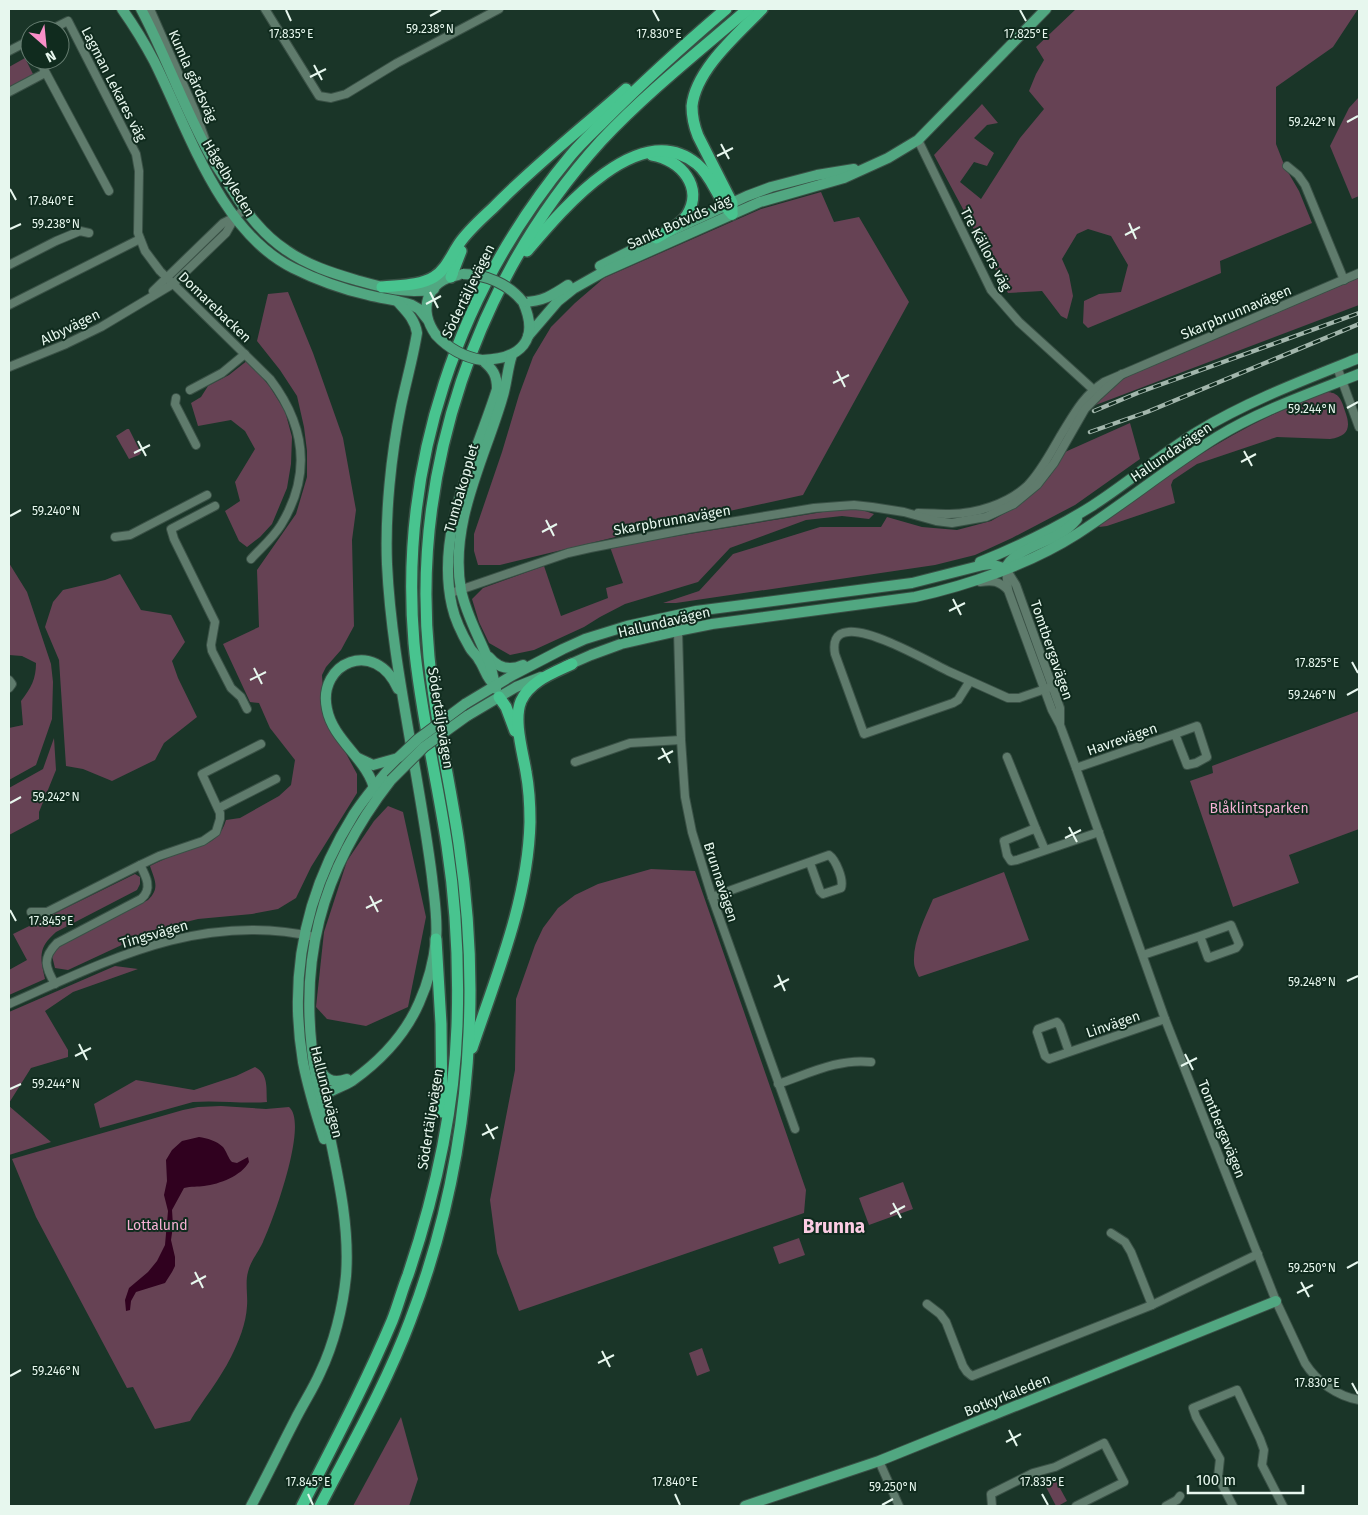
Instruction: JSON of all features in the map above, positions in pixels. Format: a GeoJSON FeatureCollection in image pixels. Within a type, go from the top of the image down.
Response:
{"type":"FeatureCollection","features":[{"type":"Feature","properties":{"kind":"highway","name":"Södertäljevägen"},"geometry":{"type":"LineString","coordinates":[[302,1506],[361,1390],[393,1318],[417,1246],[434,1186],[452,1086],[457,1028],[458,969],[454,900],[447,845],[414,644],[412,594],[413,537],[418,494],[429,433],[446,377],[468,318],[516,228],[574,151],[628,96],[726,9]]}},
{"type":"Feature","properties":{"kind":"highway"},"geometry":{"type":"LineString","coordinates":[[320,1506],[376,1398],[409,1324],[431,1261],[457,1147],[468,1062],[470,968],[466,898],[459,842],[433,693],[428,654],[426,594],[429,536],[435,486],[445,438],[455,403],[477,338],[509,272],[539,220],[566,182],[601,141],[638,104],[748,9]]}},
{"type":"Feature","properties":{"kind":"highway"},"geometry":{"type":"LineString","coordinates":[[730,208],[698,136],[694,125],[692,105],[701,79],[714,60],[762,9]]}},
{"type":"Feature","properties":{"kind":"highway"},"geometry":{"type":"LineString","coordinates":[[382,286],[416,283],[432,278],[444,268],[462,240],[530,172],[647,71],[690,40]]}},
{"type":"Feature","properties":{"kind":"highway"},"geometry":{"type":"LineString","coordinates":[[509,272],[572,201],[620,164],[643,154],[658,150],[688,157],[704,171],[730,208]]}},
{"type":"Feature","properties":{"kind":"highway"},"geometry":{"type":"LineString","coordinates":[[643,154],[658,156],[678,166],[687,175],[691,185],[690,206],[686,216],[678,224],[656,238]]}},
{"type":"Feature","properties":{"kind":"highway"},"geometry":{"type":"LineString","coordinates":[[451,277],[460,251],[476,226]]}},
{"type":"Feature","properties":{"kind":"highway"},"geometry":{"type":"LineString","coordinates":[[468,1062],[516,915],[525,874],[530,821],[526,774],[521,747],[519,709],[526,692],[542,679],[572,664]]}},
{"type":"Feature","properties":{"kind":"highway"},"geometry":{"type":"LineString","coordinates":[[499,697],[506,707],[521,747]]}},
{"type":"Feature","properties":{"kind":"highway"},"geometry":{"type":"LineString","coordinates":[[436,938],[441,1024],[442,1145]]}},
{"type":"Feature","properties":{"kind":"main road","name":"Hågelbyleden"},"geometry":{"type":"LineString","coordinates":[[122,9],[142,38],[202,162],[235,217],[252,237],[265,250],[293,268],[343,289],[405,303],[419,309],[428,322]]}},
{"type":"Feature","properties":{"kind":"main road","name":"Hågelbyleden"},"geometry":{"type":"LineString","coordinates":[[141,9],[159,43],[209,154],[245,209],[260,228],[287,251],[315,266],[337,274],[405,292],[420,292],[434,289]]}},
{"type":"Feature","properties":{"kind":"main road","name":"Sankt Botvids väg"},"geometry":{"type":"LineString","coordinates":[[523,302],[533,302],[550,297],[594,269],[656,238],[730,208],[844,178],[862,168],[888,158],[918,140],[1046,9]]}},
{"type":"Feature","properties":{"kind":"main road","name":"Sankt Botvids väg"},"geometry":{"type":"LineString","coordinates":[[528,336],[558,301],[587,280],[730,208]]}},
{"type":"Feature","properties":{"kind":"main road"},"geometry":{"type":"LineString","coordinates":[[412,364],[428,322],[427,303],[434,289],[451,277],[463,274],[484,277],[498,282],[523,302],[529,319],[528,336],[518,350],[512,355],[490,362],[470,358],[454,351],[436,335],[428,322]]}},
{"type":"Feature","properties":{"kind":"main road"},"geometry":{"type":"LineString","coordinates":[[317,1101],[350,1082],[366,1070],[396,1041],[418,1005],[430,972],[436,938],[434,896],[428,843],[403,701],[390,611],[387,561],[389,492],[393,451],[417,333],[412,319],[396,301]]}},
{"type":"Feature","properties":{"kind":"main road","name":"Tumbakopplet"},"geometry":{"type":"LineString","coordinates":[[477,696],[482,689],[483,682],[452,606],[456,592],[458,558],[464,518],[503,398],[507,368],[512,355]]}},
{"type":"Feature","properties":{"kind":"main road","name":"Hallundavägen"},"geometry":{"type":"LineString","coordinates":[[963,569],[1033,539],[1092,505],[1174,447],[1223,417],[1280,389],[1359,358]]}},
{"type":"Feature","properties":{"kind":"main road","name":"Tumbakopplet"},"geometry":{"type":"LineString","coordinates":[[490,362],[496,376],[496,389],[459,497],[448,561],[456,592],[487,655],[499,697]]}},
{"type":"Feature","properties":{"kind":"main road","name":"Hallundavägen"},"geometry":{"type":"LineString","coordinates":[[317,1101],[311,1030],[310,975],[315,937],[326,897],[338,866],[362,819],[391,780],[424,747],[447,729],[516,687],[621,644],[712,624],[915,597],[942,591],[1006,569],[1043,553],[1077,534],[1186,456],[1219,436],[1268,410],[1359,374]]}},
{"type":"Feature","properties":{"kind":"main road","name":"Hallundavägen"},"geometry":{"type":"LineString","coordinates":[[1006,569],[1010,560],[1061,533],[1092,505]]}},
{"type":"Feature","properties":{"kind":"main road","name":"Hallundavägen"},"geometry":{"type":"LineString","coordinates":[[251,1506],[321,1371],[333,1337],[346,1276],[345,1221],[327,1121],[317,1101],[303,1063],[298,1010],[299,967],[303,934],[324,871],[355,813],[374,786],[399,757],[425,733],[477,696],[561,650],[606,632],[696,611],[912,582],[991,564],[1006,569]]}},
{"type":"Feature","properties":{"kind":"main road","name":"Tumbakopplet"},"geometry":{"type":"LineString","coordinates":[[470,649],[479,660],[491,682],[495,685]]}},
{"type":"Feature","properties":{"kind":"main road"},"geometry":{"type":"LineString","coordinates":[[487,655],[498,666],[512,668],[561,650]]}},
{"type":"Feature","properties":{"kind":"main road"},"geometry":{"type":"LineString","coordinates":[[373,804],[374,786],[336,729],[327,710],[326,694],[330,681],[336,671],[344,665],[362,659],[370,660],[380,665],[388,672],[395,681],[403,701]]}},
{"type":"Feature","properties":{"kind":"main road"},"geometry":{"type":"LineString","coordinates":[[356,757],[373,765],[399,757]]}},
{"type":"Feature","properties":{"kind":"main road"},"geometry":{"type":"LineString","coordinates":[[314,1053],[320,1072],[331,1082],[348,1079],[366,1070]]}},
{"type":"Feature","properties":{"kind":"main road","name":"Botkyrkaleden"},"geometry":{"type":"LineString","coordinates":[[745,1506],[880,1461],[1276,1301]]}},
{"type":"Feature","properties":{"kind":"street","name":"Kumla gårdsväg"},"geometry":{"type":"LineString","coordinates":[[150,9],[205,134],[209,154]]}},
{"type":"Feature","properties":{"kind":"street"},"geometry":{"type":"LineString","coordinates":[[156,9],[162,27],[189,86],[195,111]]}},
{"type":"Feature","properties":{"kind":"street"},"geometry":{"type":"LineString","coordinates":[[265,9],[319,96],[331,98],[346,94],[411,56],[499,9]]}},
{"type":"Feature","properties":{"kind":"street","name":"Lagman Lekares väg"},"geometry":{"type":"LineString","coordinates":[[70,25],[136,154],[139,171],[138,233],[149,258],[170,281]]}},
{"type":"Feature","properties":{"kind":"street"},"geometry":{"type":"LineString","coordinates":[[44,70],[109,191]]}},
{"type":"Feature","properties":{"kind":"street"},"geometry":{"type":"LineString","coordinates":[[9,92],[46,73]]}},
{"type":"Feature","properties":{"kind":"street","name":"Tre Källors väg"},"geometry":{"type":"LineString","coordinates":[[918,140],[990,290],[1019,322],[1096,392]]}},
{"type":"Feature","properties":{"kind":"street"},"geometry":{"type":"LineString","coordinates":[[1287,166],[1298,175],[1305,185],[1344,280]]}},
{"type":"Feature","properties":{"kind":"street","name":"Albyvägen"},"geometry":{"type":"LineString","coordinates":[[9,367],[66,344],[101,327],[139,304],[170,281],[226,233],[235,217],[245,209]]}},
{"type":"Feature","properties":{"kind":"street"},"geometry":{"type":"LineString","coordinates":[[9,265],[80,231],[89,233]]}},
{"type":"Feature","properties":{"kind":"street"},"geometry":{"type":"LineString","coordinates":[[9,305],[140,239]]}},
{"type":"Feature","properties":{"kind":"street","name":"Skarpbrunnavägen"},"geometry":{"type":"LineString","coordinates":[[456,592],[568,553],[625,540],[814,508],[854,505],[904,512],[950,514],[981,510],[1012,496],[1026,486],[1038,472],[1079,404],[1096,392],[1104,382],[1359,273]]}},
{"type":"Feature","properties":{"kind":"street","name":"Domarebacken"},"geometry":{"type":"LineString","coordinates":[[170,281],[270,379],[285,399],[294,418],[300,450],[298,486],[293,501],[280,526],[251,559]]}},
{"type":"Feature","properties":{"kind":"street","name":"Domarebacken"},"geometry":{"type":"LineString","coordinates":[[190,390],[222,373],[245,354]]}},
{"type":"Feature","properties":{"kind":"street"},"geometry":{"type":"LineString","coordinates":[[1338,367],[1359,427]]}},
{"type":"Feature","properties":{"kind":"street"},"geometry":{"type":"LineString","coordinates":[[176,398],[175,404],[196,446]]}},
{"type":"Feature","properties":{"kind":"street"},"geometry":{"type":"LineString","coordinates":[[115,537],[130,535],[207,495]]}},
{"type":"Feature","properties":{"kind":"street"},"geometry":{"type":"LineString","coordinates":[[215,506],[171,529],[174,540],[215,622],[211,645],[212,651],[230,688],[241,697],[247,709]]}},
{"type":"Feature","properties":{"kind":"street"},"geometry":{"type":"LineString","coordinates":[[1016,585],[1018,569],[1043,553]]}},
{"type":"Feature","properties":{"kind":"street","name":"Tomtbergavägen"},"geometry":{"type":"LineString","coordinates":[[1006,569],[1016,585],[1048,688],[1052,710],[1060,725],[1076,768],[1165,1020],[1276,1301],[1311,1372],[1328,1387],[1348,1398],[1359,1400]]}},
{"type":"Feature","properties":{"kind":"street","name":"Tomtbergavägen"},"geometry":{"type":"LineString","coordinates":[[1006,569],[1008,590],[1048,688]]}},
{"type":"Feature","properties":{"kind":"street"},"geometry":{"type":"LineString","coordinates":[[942,591],[990,580],[997,581],[1008,590]]}},
{"type":"Feature","properties":{"kind":"street"},"geometry":{"type":"LineString","coordinates":[[660,618],[678,630],[684,620],[696,611]]}},
{"type":"Feature","properties":{"kind":"street","name":"Brunnavägen"},"geometry":{"type":"LineString","coordinates":[[678,630],[681,740],[687,804],[692,832],[712,897],[795,1129]]}},
{"type":"Feature","properties":{"kind":"street"},"geometry":{"type":"LineString","coordinates":[[970,681],[958,700],[953,703],[864,734],[835,654],[833,645],[835,638],[849,632],[879,638],[1008,698],[1020,698],[1048,688]]}},
{"type":"Feature","properties":{"kind":"street"},"geometry":{"type":"LineString","coordinates":[[9,680],[12,684],[9,688]]}},
{"type":"Feature","properties":{"kind":"street","name":"Havrevägen"},"geometry":{"type":"LineString","coordinates":[[1076,768],[1197,726],[1207,757],[1200,762],[1187,765],[1175,734]]}},
{"type":"Feature","properties":{"kind":"street"},"geometry":{"type":"LineString","coordinates":[[575,762],[630,742],[681,740]]}},
{"type":"Feature","properties":{"kind":"street"},"geometry":{"type":"LineString","coordinates":[[31,912],[47,912],[159,856],[212,836],[220,819],[219,808],[202,774],[261,744]]}},
{"type":"Feature","properties":{"kind":"street"},"geometry":{"type":"LineString","coordinates":[[1007,756],[1045,850]]}},
{"type":"Feature","properties":{"kind":"street"},"geometry":{"type":"LineString","coordinates":[[219,808],[276,779]]}},
{"type":"Feature","properties":{"kind":"street"},"geometry":{"type":"LineString","coordinates":[[1036,829],[1004,841],[1007,855],[1012,861],[1099,832]]}},
{"type":"Feature","properties":{"kind":"street"},"geometry":{"type":"LineString","coordinates":[[712,897],[829,855],[833,858],[843,883],[841,888],[823,894],[810,863]]}},
{"type":"Feature","properties":{"kind":"street"},"geometry":{"type":"LineString","coordinates":[[55,984],[46,964],[48,952],[57,943],[146,895],[148,889],[146,877],[140,865]]}},
{"type":"Feature","properties":{"kind":"street"},"geometry":{"type":"LineString","coordinates":[[1142,955],[1231,925],[1240,944],[1236,948],[1208,958],[1200,936]]}},
{"type":"Feature","properties":{"kind":"street","name":"Tingsvägen"},"geometry":{"type":"LineString","coordinates":[[9,1004],[144,947],[184,937],[240,929],[303,934],[315,937]]}},
{"type":"Feature","properties":{"kind":"street","name":"Linvägen"},"geometry":{"type":"LineString","coordinates":[[1069,1052],[1057,1022],[1038,1029],[1037,1032],[1047,1058],[1050,1059],[1165,1020]]}},
{"type":"Feature","properties":{"kind":"street"},"geometry":{"type":"LineString","coordinates":[[778,1084],[845,1061],[859,1060],[872,1062]]}},
{"type":"Feature","properties":{"kind":"street"},"geometry":{"type":"LineString","coordinates":[[1111,1233],[1125,1242],[1131,1252],[1152,1305]]}},
{"type":"Feature","properties":{"kind":"street"},"geometry":{"type":"LineString","coordinates":[[927,1304],[946,1322],[963,1366],[966,1372],[972,1376],[1152,1305],[1258,1254]]}},
{"type":"Feature","properties":{"kind":"street"},"geometry":{"type":"LineString","coordinates":[[1232,1506],[1215,1479],[1220,1459],[1196,1417],[1193,1408],[1237,1390],[1264,1450],[1262,1465],[1283,1506]]}},
{"type":"Feature","properties":{"kind":"street"},"geometry":{"type":"LineString","coordinates":[[992,1506],[991,1494],[1033,1473],[1055,1467],[1104,1443],[1124,1482],[1076,1506]]}},
{"type":"Feature","properties":{"kind":"street"},"geometry":{"type":"LineString","coordinates":[[880,1461],[899,1506]]}},
{"type":"Feature","properties":{"kind":"street"},"geometry":{"type":"LineString","coordinates":[[1166,1506],[1177,1500],[1180,1496]]}},
{"type":"Feature","properties":{"kind":"green space"},"geometry":{"type":"Polygon","coordinates":[[[1076,9],[1358,9],[1333,47],[1276,87],[1276,144],[1312,223],[1220,261],[1221,273],[1088,328],[1083,323],[1084,301],[1099,294],[1121,292],[1128,265],[1111,236],[1088,229],[1077,234],[1062,259],[1069,275],[1073,296],[1067,319],[1061,316],[1042,291],[1008,293],[934,155],[982,104],[998,123],[987,125],[974,138],[994,153],[987,166],[974,162],[960,182],[981,199],[1020,138],[1044,109],[1029,91],[1044,60],[1036,47],[1076,9]]]}},
{"type":"Feature","properties":{"kind":"green space"},"geometry":{"type":"Polygon","coordinates":[[[20,61],[20,70],[31,70],[33,74],[9,87],[9,67],[20,61]]]}},
{"type":"Feature","properties":{"kind":"green space"},"geometry":{"type":"Polygon","coordinates":[[[1359,97],[1359,196],[1352,199],[1330,146],[1349,108],[1359,97]]]}},
{"type":"Feature","properties":{"kind":"green space"},"geometry":{"type":"Polygon","coordinates":[[[821,192],[834,222],[859,217],[909,302],[803,495],[665,525],[500,565],[478,565],[474,551],[474,534],[533,357],[551,327],[604,278],[761,209],[821,192]]]}},
{"type":"Feature","properties":{"kind":"green space"},"geometry":{"type":"Polygon","coordinates":[[[1359,278],[1359,305],[1093,406],[1123,379],[1151,365],[1359,278]]]}},
{"type":"Feature","properties":{"kind":"green space"},"geometry":{"type":"Polygon","coordinates":[[[288,292],[313,353],[343,438],[356,510],[352,540],[354,626],[341,650],[326,667],[322,675],[325,721],[341,744],[357,774],[357,793],[311,867],[296,898],[278,909],[252,914],[198,919],[154,930],[68,970],[55,968],[52,956],[59,946],[148,900],[152,896],[155,880],[150,866],[168,857],[212,841],[218,836],[226,820],[240,818],[279,796],[291,785],[295,760],[270,728],[259,703],[250,702],[223,644],[259,627],[257,570],[296,514],[307,477],[307,451],[297,396],[280,370],[257,341],[268,294],[288,292]]]}},
{"type":"Feature","properties":{"kind":"green space"},"geometry":{"type":"Polygon","coordinates":[[[248,360],[270,387],[285,411],[292,437],[291,464],[287,488],[272,524],[247,547],[239,541],[225,511],[240,501],[235,482],[255,449],[245,431],[231,420],[198,426],[191,403],[201,397],[208,386],[229,375],[248,360]]]}},
{"type":"Feature","properties":{"kind":"green space"},"geometry":{"type":"Polygon","coordinates":[[[1328,392],[1339,397],[1347,417],[1347,430],[1341,436],[1330,439],[1277,437],[1197,464],[1173,480],[1171,485],[1175,503],[1099,527],[1102,522],[1211,448],[1257,422],[1304,400],[1328,392]]]}},
{"type":"Feature","properties":{"kind":"green space"},"geometry":{"type":"Polygon","coordinates":[[[1130,423],[1140,459],[1075,505],[975,555],[935,565],[676,603],[663,603],[699,591],[733,554],[820,527],[881,527],[887,517],[922,527],[957,530],[991,521],[1012,509],[1036,491],[1050,476],[1065,452],[1130,423]]]}},
{"type":"Feature","properties":{"kind":"green space"},"geometry":{"type":"Polygon","coordinates":[[[129,429],[141,453],[129,459],[116,436],[129,429]]]}},
{"type":"Feature","properties":{"kind":"green space"},"geometry":{"type":"Polygon","coordinates":[[[853,507],[874,514],[869,519],[842,516],[806,520],[730,548],[698,582],[625,604],[584,627],[534,650],[510,655],[489,643],[479,622],[472,599],[483,588],[544,566],[561,616],[608,598],[606,588],[623,583],[610,547],[853,507]]]}},
{"type":"Feature","properties":{"kind":"green space"},"geometry":{"type":"Polygon","coordinates":[[[9,563],[27,592],[51,664],[53,682],[52,719],[36,765],[9,780],[9,728],[23,725],[21,701],[32,683],[36,663],[22,656],[9,655],[9,563]]]}},
{"type":"Feature","properties":{"kind":"green space"},"geometry":{"type":"Polygon","coordinates":[[[120,574],[141,610],[171,615],[185,642],[172,661],[197,717],[164,743],[155,760],[112,781],[83,769],[66,766],[59,660],[45,627],[53,602],[63,590],[105,580],[120,574]]]}},
{"type":"Feature","properties":{"kind":"green space","name":"Blåklintsparken"},"geometry":{"type":"Polygon","coordinates":[[[1359,711],[1359,829],[1289,855],[1299,883],[1233,907],[1190,781],[1213,773],[1212,766],[1359,711]]]}},
{"type":"Feature","properties":{"kind":"green space"},"geometry":{"type":"Polygon","coordinates":[[[54,738],[56,770],[39,812],[39,819],[9,835],[9,788],[43,769],[54,738]]]}},
{"type":"Feature","properties":{"kind":"green space"},"geometry":{"type":"Polygon","coordinates":[[[388,806],[403,812],[426,917],[408,1007],[366,1026],[327,1019],[316,1007],[324,932],[347,861],[374,821],[388,806]]]}},
{"type":"Feature","properties":{"kind":"green space"},"geometry":{"type":"Polygon","coordinates":[[[651,869],[695,871],[806,1190],[804,1213],[519,1311],[497,1253],[490,1200],[515,1070],[516,999],[535,945],[543,928],[558,908],[575,895],[598,884],[651,869]]]}},
{"type":"Feature","properties":{"kind":"green space"},"geometry":{"type":"Polygon","coordinates":[[[1004,872],[1029,940],[919,977],[914,964],[915,946],[933,899],[1004,872]]]}},
{"type":"Feature","properties":{"kind":"green space"},"geometry":{"type":"Polygon","coordinates":[[[135,874],[140,877],[140,884],[137,890],[56,932],[50,938],[42,953],[45,979],[9,995],[9,970],[27,960],[13,934],[135,874]]]}},
{"type":"Feature","properties":{"kind":"green space"},"geometry":{"type":"Polygon","coordinates":[[[115,966],[138,969],[73,992],[45,1011],[68,1050],[68,1057],[31,1068],[9,1103],[9,1012],[115,966]]]}},
{"type":"Feature","properties":{"kind":"green space"},"geometry":{"type":"Polygon","coordinates":[[[255,1067],[265,1078],[267,1102],[193,1102],[100,1128],[94,1104],[136,1080],[194,1090],[236,1076],[255,1067]]]}},
{"type":"Feature","properties":{"kind":"green space"},"geometry":{"type":"Polygon","coordinates":[[[9,1106],[51,1142],[9,1155],[9,1106]]]}},
{"type":"Feature","properties":{"kind":"green space","name":"Lottalund"},"geometry":{"type":"Polygon","coordinates":[[[221,1106],[266,1109],[289,1107],[294,1117],[295,1132],[292,1151],[274,1214],[263,1242],[249,1268],[244,1326],[231,1357],[190,1421],[155,1429],[133,1387],[127,1388],[36,1217],[12,1159],[183,1110],[221,1106]]]}},
{"type":"Feature","properties":{"kind":"green space"},"geometry":{"type":"Polygon","coordinates":[[[903,1182],[913,1209],[869,1225],[859,1198],[903,1182]]]}},
{"type":"Feature","properties":{"kind":"green space"},"geometry":{"type":"Polygon","coordinates":[[[799,1238],[805,1255],[779,1264],[773,1247],[799,1238]]]}},
{"type":"Feature","properties":{"kind":"green space"},"geometry":{"type":"Polygon","coordinates":[[[702,1348],[710,1371],[697,1376],[689,1353],[702,1348]]]}},
{"type":"Feature","properties":{"kind":"green space"},"geometry":{"type":"Polygon","coordinates":[[[401,1417],[418,1479],[409,1506],[353,1506],[401,1417]]]}},
{"type":"Feature","properties":{"kind":"green space"},"geometry":{"type":"Polygon","coordinates":[[[1056,1481],[1067,1501],[1058,1506],[1056,1506],[1046,1487],[1056,1481]]]}},
{"type":"Feature","properties":{"kind":"shaded area"},"geometry":{"type":"Polygon","coordinates":[[[199,1137],[212,1140],[221,1145],[232,1162],[237,1163],[248,1157],[249,1162],[241,1171],[223,1181],[210,1185],[184,1188],[172,1210],[173,1226],[171,1240],[175,1266],[165,1283],[136,1292],[131,1301],[130,1310],[126,1311],[125,1300],[129,1288],[148,1272],[157,1261],[165,1245],[168,1211],[164,1195],[167,1181],[166,1160],[172,1150],[182,1141],[199,1137]]]}},
{"type":"Feature","properties":{"kind":"railway"},"geometry":{"type":"LineString","coordinates":[[1094,411],[1140,392],[1359,313]]}},
{"type":"Feature","properties":{"kind":"railway"},"geometry":{"type":"LineString","coordinates":[[1090,432],[1147,412],[1359,324]]}},
{"type":"Feature","properties":{"kind":"district","name":"Brunna"},"geometry":{"type":"Point","coordinates":[834,1226]}}]}
